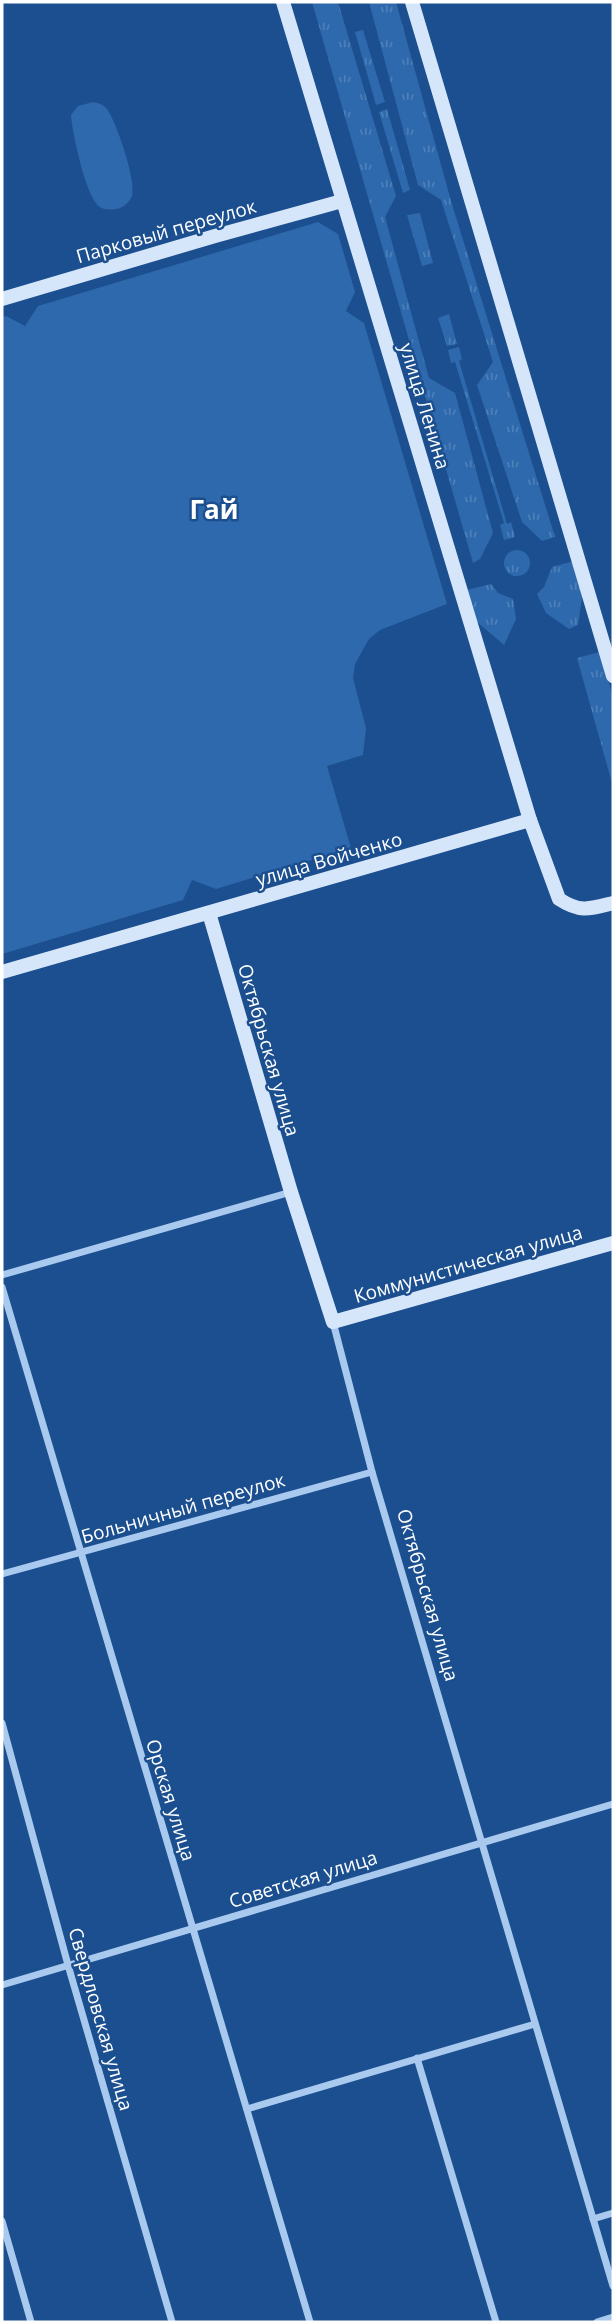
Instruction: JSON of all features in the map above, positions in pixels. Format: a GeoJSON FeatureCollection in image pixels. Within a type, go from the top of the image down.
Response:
{"type":"FeatureCollection","features":[{"type":"Feature","properties":{"kind":"main road","name":"улица Ленина"},"geometry":{"type":"LineString","coordinates":[[283,2],[530,820]]}},
{"type":"Feature","properties":{"kind":"main road"},"geometry":{"type":"LineString","coordinates":[[412,2],[613,676]]}},
{"type":"Feature","properties":{"kind":"main road","name":"Парковый переулок"},"geometry":{"type":"LineString","coordinates":[[2,299],[342,201]]}},
{"type":"Feature","properties":{"kind":"main road"},"geometry":{"type":"LineString","coordinates":[[530,820],[559,899],[581,909],[613,903]]}},
{"type":"Feature","properties":{"kind":"main road","name":"улица Войченко"},"geometry":{"type":"LineString","coordinates":[[2,972],[530,820]]}},
{"type":"Feature","properties":{"kind":"main road","name":"Октябрьская улица"},"geometry":{"type":"LineString","coordinates":[[209,914],[290,1192],[332,1322]]}},
{"type":"Feature","properties":{"kind":"main road","name":"Коммунистическая улица"},"geometry":{"type":"LineString","coordinates":[[332,1322],[613,1243]]}},
{"type":"Feature","properties":{"kind":"street"},"geometry":{"type":"LineString","coordinates":[[2,1275],[290,1192]]}},
{"type":"Feature","properties":{"kind":"street","name":"Орская улица"},"geometry":{"type":"LineString","coordinates":[[2,1287],[6,1316],[82,1553],[310,2322]]}},
{"type":"Feature","properties":{"kind":"street","name":"Октябрьская улица"},"geometry":{"type":"LineString","coordinates":[[332,1322],[372,1472],[613,2286]]}},
{"type":"Feature","properties":{"kind":"street","name":"Больничный переулок"},"geometry":{"type":"LineString","coordinates":[[2,1574],[372,1472]]}},
{"type":"Feature","properties":{"kind":"street","name":"Свердловская улица"},"geometry":{"type":"LineString","coordinates":[[2,1723],[68,1965],[172,2322]]}},
{"type":"Feature","properties":{"kind":"street","name":"Советская улица"},"geometry":{"type":"LineString","coordinates":[[2,1984],[193,1930],[267,1905],[613,1804]]}},
{"type":"Feature","properties":{"kind":"street"},"geometry":{"type":"LineString","coordinates":[[247,2109],[535,2024]]}},
{"type":"Feature","properties":{"kind":"street"},"geometry":{"type":"LineString","coordinates":[[417,2058],[496,2322]]}},
{"type":"Feature","properties":{"kind":"street"},"geometry":{"type":"LineString","coordinates":[[593,2219],[613,2213]]}},
{"type":"Feature","properties":{"kind":"street"},"geometry":{"type":"LineString","coordinates":[[2,2221],[31,2322]]}},
{"type":"Feature","properties":{"kind":"street"},"geometry":{"type":"LineString","coordinates":[[597,2322],[613,2317]]}},
{"type":"Feature","properties":{"kind":"green space"},"geometry":{"type":"Polygon","coordinates":[[[312,2],[338,2],[396,196],[385,217],[429,378],[455,393],[493,533],[480,559],[473,563],[312,2]]]}},
{"type":"Feature","properties":{"kind":"green space"},"geometry":{"type":"Polygon","coordinates":[[[369,2],[396,2],[451,201],[555,537],[542,541],[522,522],[477,385],[493,362],[441,200],[418,185],[369,2]]]}},
{"type":"Feature","properties":{"kind":"green space"},"geometry":{"type":"Polygon","coordinates":[[[363,30],[385,102],[376,105],[355,32],[363,30]]]}},
{"type":"Feature","properties":{"kind":"green space"},"geometry":{"type":"Polygon","coordinates":[[[93,102],[104,106],[111,116],[129,165],[133,189],[126,205],[110,210],[100,207],[90,191],[77,149],[71,115],[78,106],[93,102]]]}},
{"type":"Feature","properties":{"kind":"green space"},"geometry":{"type":"Polygon","coordinates":[[[387,109],[410,190],[403,193],[379,112],[387,109]]]}},
{"type":"Feature","properties":{"kind":"green space"},"geometry":{"type":"Polygon","coordinates":[[[420,213],[433,263],[422,266],[407,215],[420,213]]]}},
{"type":"Feature","properties":{"kind":"green space"},"geometry":{"type":"Polygon","coordinates":[[[318,222],[338,234],[355,292],[346,311],[364,323],[447,604],[380,630],[369,639],[355,664],[353,678],[366,728],[363,755],[327,766],[351,848],[216,889],[192,880],[183,900],[2,954],[2,317],[6,316],[25,326],[38,306],[318,222]]]}},
{"type":"Feature","properties":{"kind":"green space"},"geometry":{"type":"Polygon","coordinates":[[[449,314],[457,344],[447,346],[438,318],[449,314]]]}},
{"type":"Feature","properties":{"kind":"green space"},"geometry":{"type":"Polygon","coordinates":[[[459,347],[462,359],[459,361],[507,524],[511,522],[515,537],[504,540],[500,525],[504,523],[455,362],[451,363],[448,350],[459,347]]]}},
{"type":"Feature","properties":{"kind":"green space"},"geometry":{"type":"Polygon","coordinates":[[[517,550],[526,554],[530,563],[526,572],[517,576],[508,572],[504,563],[508,554],[517,550]]]}},
{"type":"Feature","properties":{"kind":"green space"},"geometry":{"type":"Polygon","coordinates":[[[574,561],[583,591],[578,625],[569,629],[546,613],[537,594],[544,587],[552,567],[574,561]]]}},
{"type":"Feature","properties":{"kind":"green space"},"geometry":{"type":"Polygon","coordinates":[[[491,584],[498,593],[513,599],[516,619],[504,645],[476,621],[467,590],[491,584]]]}},
{"type":"Feature","properties":{"kind":"green space"},"geometry":{"type":"Polygon","coordinates":[[[600,652],[613,697],[612,783],[577,658],[600,652]]]}},
{"type":"Feature","properties":{"kind":"district","name":"Гай"},"geometry":{"type":"Point","coordinates":[214,510]}}]}
